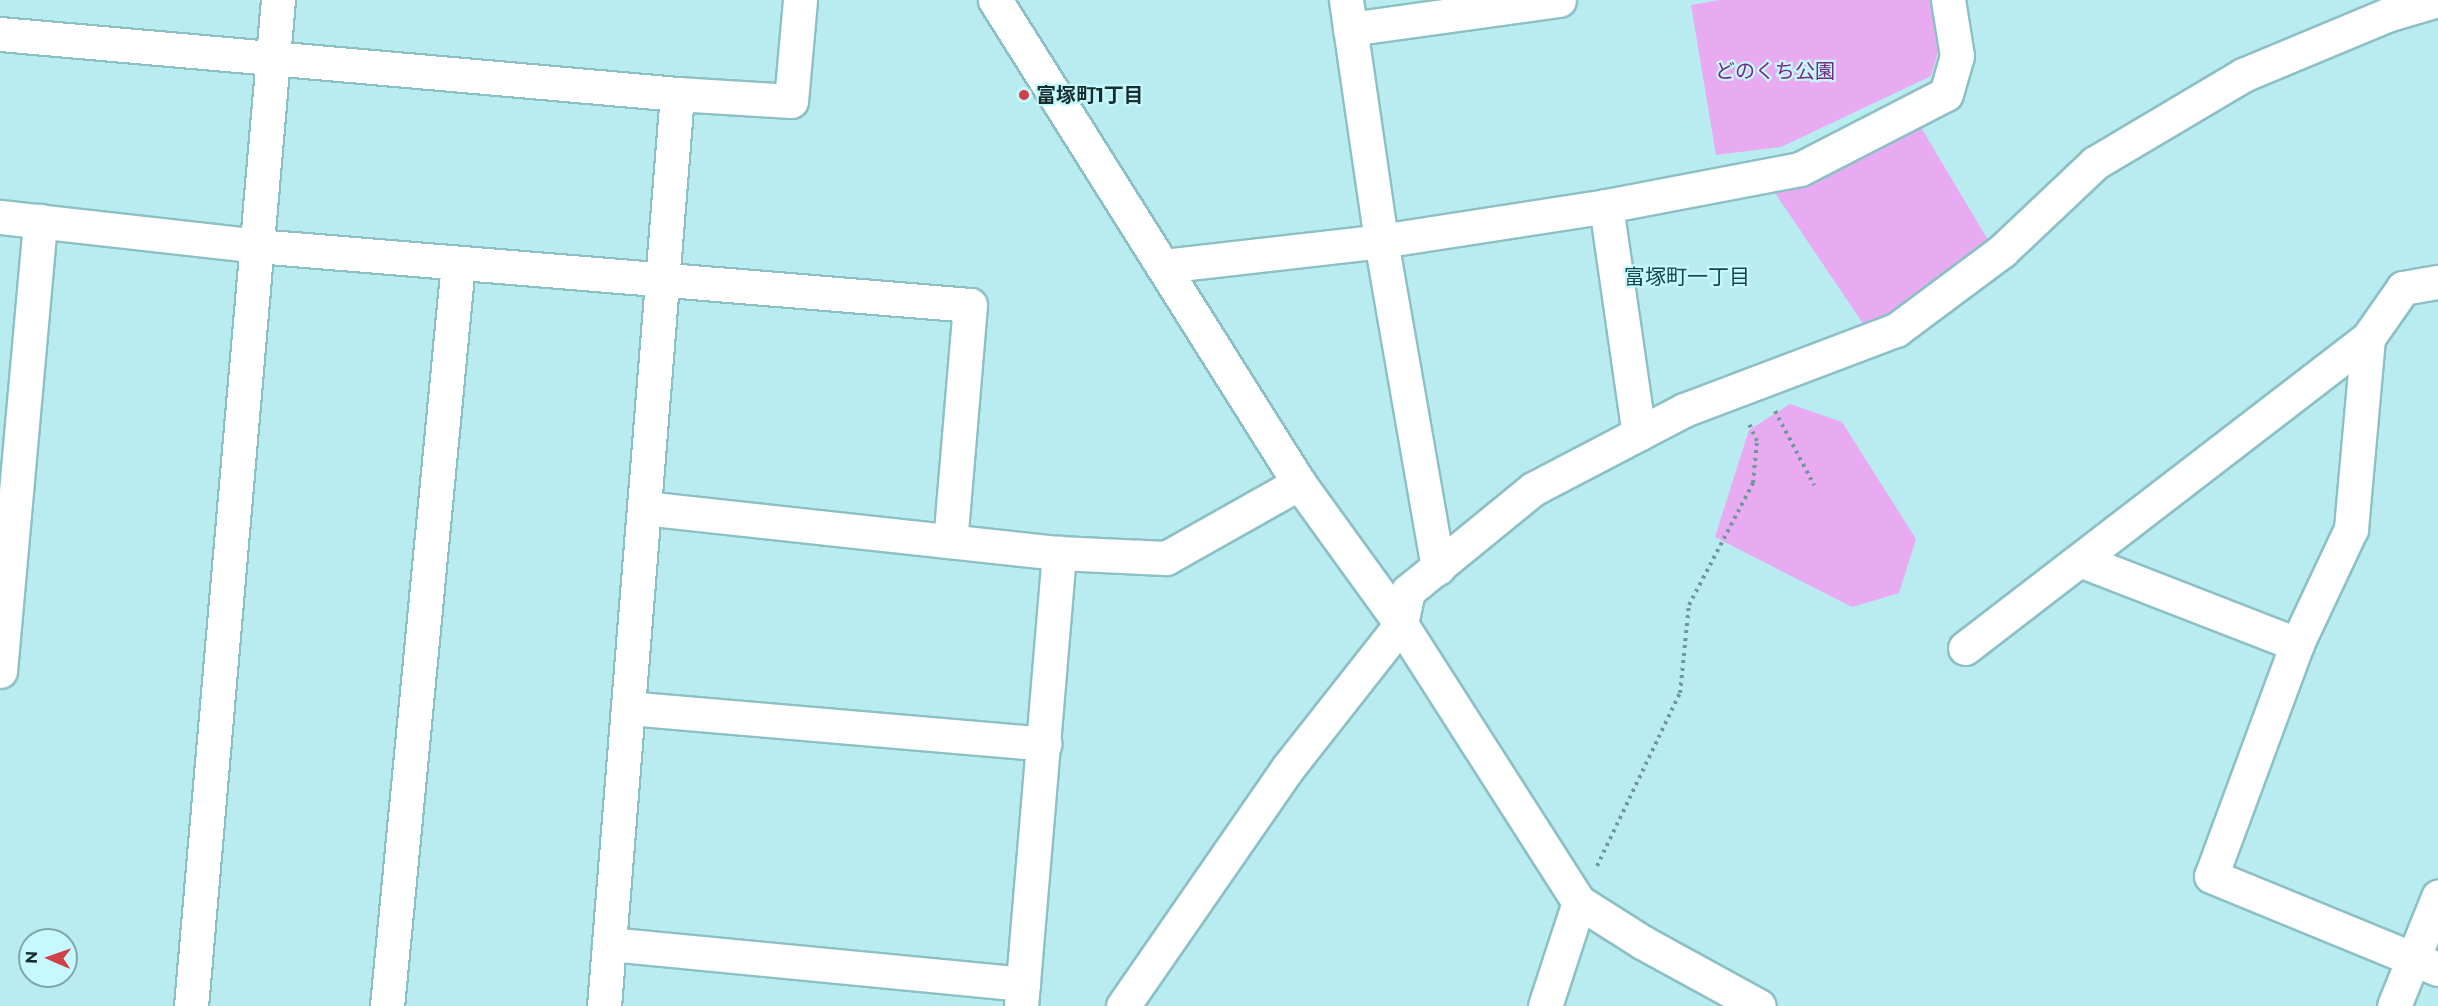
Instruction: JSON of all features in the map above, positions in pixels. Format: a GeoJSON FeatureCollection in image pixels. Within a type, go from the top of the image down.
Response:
{"type":"FeatureCollection","features":[{"type":"Feature","properties":{"kind":"street"},"geometry":{"type":"LineString","coordinates":[[191,1006],[278,0]]}},
{"type":"Feature","properties":{"kind":"street"},"geometry":{"type":"LineString","coordinates":[[0,33],[677,94],[791,101],[800,0]]}},
{"type":"Feature","properties":{"kind":"street"},"geometry":{"type":"LineString","coordinates":[[995,0],[1299,483],[1401,624],[1579,902],[1642,942],[1759,1006]]}},
{"type":"Feature","properties":{"kind":"street"},"geometry":{"type":"LineString","coordinates":[[1438,568],[1381,241],[1348,15],[1559,0]]}},
{"type":"Feature","properties":{"kind":"street"},"geometry":{"type":"LineString","coordinates":[[1163,266],[1381,241],[1606,206],[1800,169],[1946,94],[1957,57],[1948,0]]}},
{"type":"Feature","properties":{"kind":"street"},"geometry":{"type":"LineString","coordinates":[[1123,1006],[1287,769],[1401,624],[1408,591],[1533,489],[1684,410],[1896,330],[2002,251],[2095,163],[2243,75],[2387,15],[2438,0]]}},
{"type":"Feature","properties":{"kind":"street"},"geometry":{"type":"LineString","coordinates":[[604,1006],[677,94]]}},
{"type":"Feature","properties":{"kind":"street"},"geometry":{"type":"LineString","coordinates":[[1606,206],[1639,434]]}},
{"type":"Feature","properties":{"kind":"street"},"geometry":{"type":"LineString","coordinates":[[0,217],[257,246],[970,305],[950,541]]}},
{"type":"Feature","properties":{"kind":"street"},"geometry":{"type":"LineString","coordinates":[[0,671],[40,221]]}},
{"type":"Feature","properties":{"kind":"street"},"geometry":{"type":"LineString","coordinates":[[387,1006],[458,263]]}},
{"type":"Feature","properties":{"kind":"street"},"geometry":{"type":"LineString","coordinates":[[1965,648],[2368,338],[2403,288],[2438,282]]}},
{"type":"Feature","properties":{"kind":"street"},"geometry":{"type":"LineString","coordinates":[[2368,338],[2351,530],[2297,644],[2211,876],[2425,964]]}},
{"type":"Feature","properties":{"kind":"street"},"geometry":{"type":"LineString","coordinates":[[644,508],[1059,554],[1166,558],[1299,483]]}},
{"type":"Feature","properties":{"kind":"street"},"geometry":{"type":"LineString","coordinates":[[609,944],[1022,995],[1059,554]]}},
{"type":"Feature","properties":{"kind":"street"},"geometry":{"type":"LineString","coordinates":[[2079,560],[2297,644]]}},
{"type":"Feature","properties":{"kind":"street"},"geometry":{"type":"LineString","coordinates":[[628,708],[1044,744]]}},
{"type":"Feature","properties":{"kind":"street"},"geometry":{"type":"LineString","coordinates":[[2394,1006],[2425,964],[2438,897]]}},
{"type":"Feature","properties":{"kind":"street"},"geometry":{"type":"LineString","coordinates":[[1545,1006],[1579,902]]}},
{"type":"Feature","properties":{"kind":"path"},"geometry":{"type":"LineString","coordinates":[[1745,386],[1814,485]]}},
{"type":"Feature","properties":{"kind":"path"},"geometry":{"type":"LineString","coordinates":[[1579,902],[1680,693],[1689,605],[1753,483],[1757,441],[1745,386]]}},
{"type":"Feature","properties":{"kind":"green space","name":"どのくち公園"},"geometry":{"type":"Polygon","coordinates":[[[1720,0],[1930,0],[1938,52],[1931,76],[1781,147],[1716,155],[1691,5],[1720,0]]]}},
{"type":"Feature","properties":{"kind":"green space"},"geometry":{"type":"Polygon","coordinates":[[[1919,124],[1988,240],[1921,297],[1864,325],[1775,193],[1803,188],[1919,124]]]}},
{"type":"Feature","properties":{"kind":"green space"},"geometry":{"type":"Polygon","coordinates":[[[1790,404],[1842,422],[1916,539],[1899,593],[1852,607],[1715,537],[1749,430],[1790,404]]]}},
{"type":"Feature","properties":{"kind":"place","name":"富塚町1丁目"},"geometry":{"type":"Point","coordinates":[1024,95]}},
{"type":"Feature","properties":{"kind":"district","name":"富塚町一丁目"},"geometry":{"type":"Point","coordinates":[1687,277]}}]}
